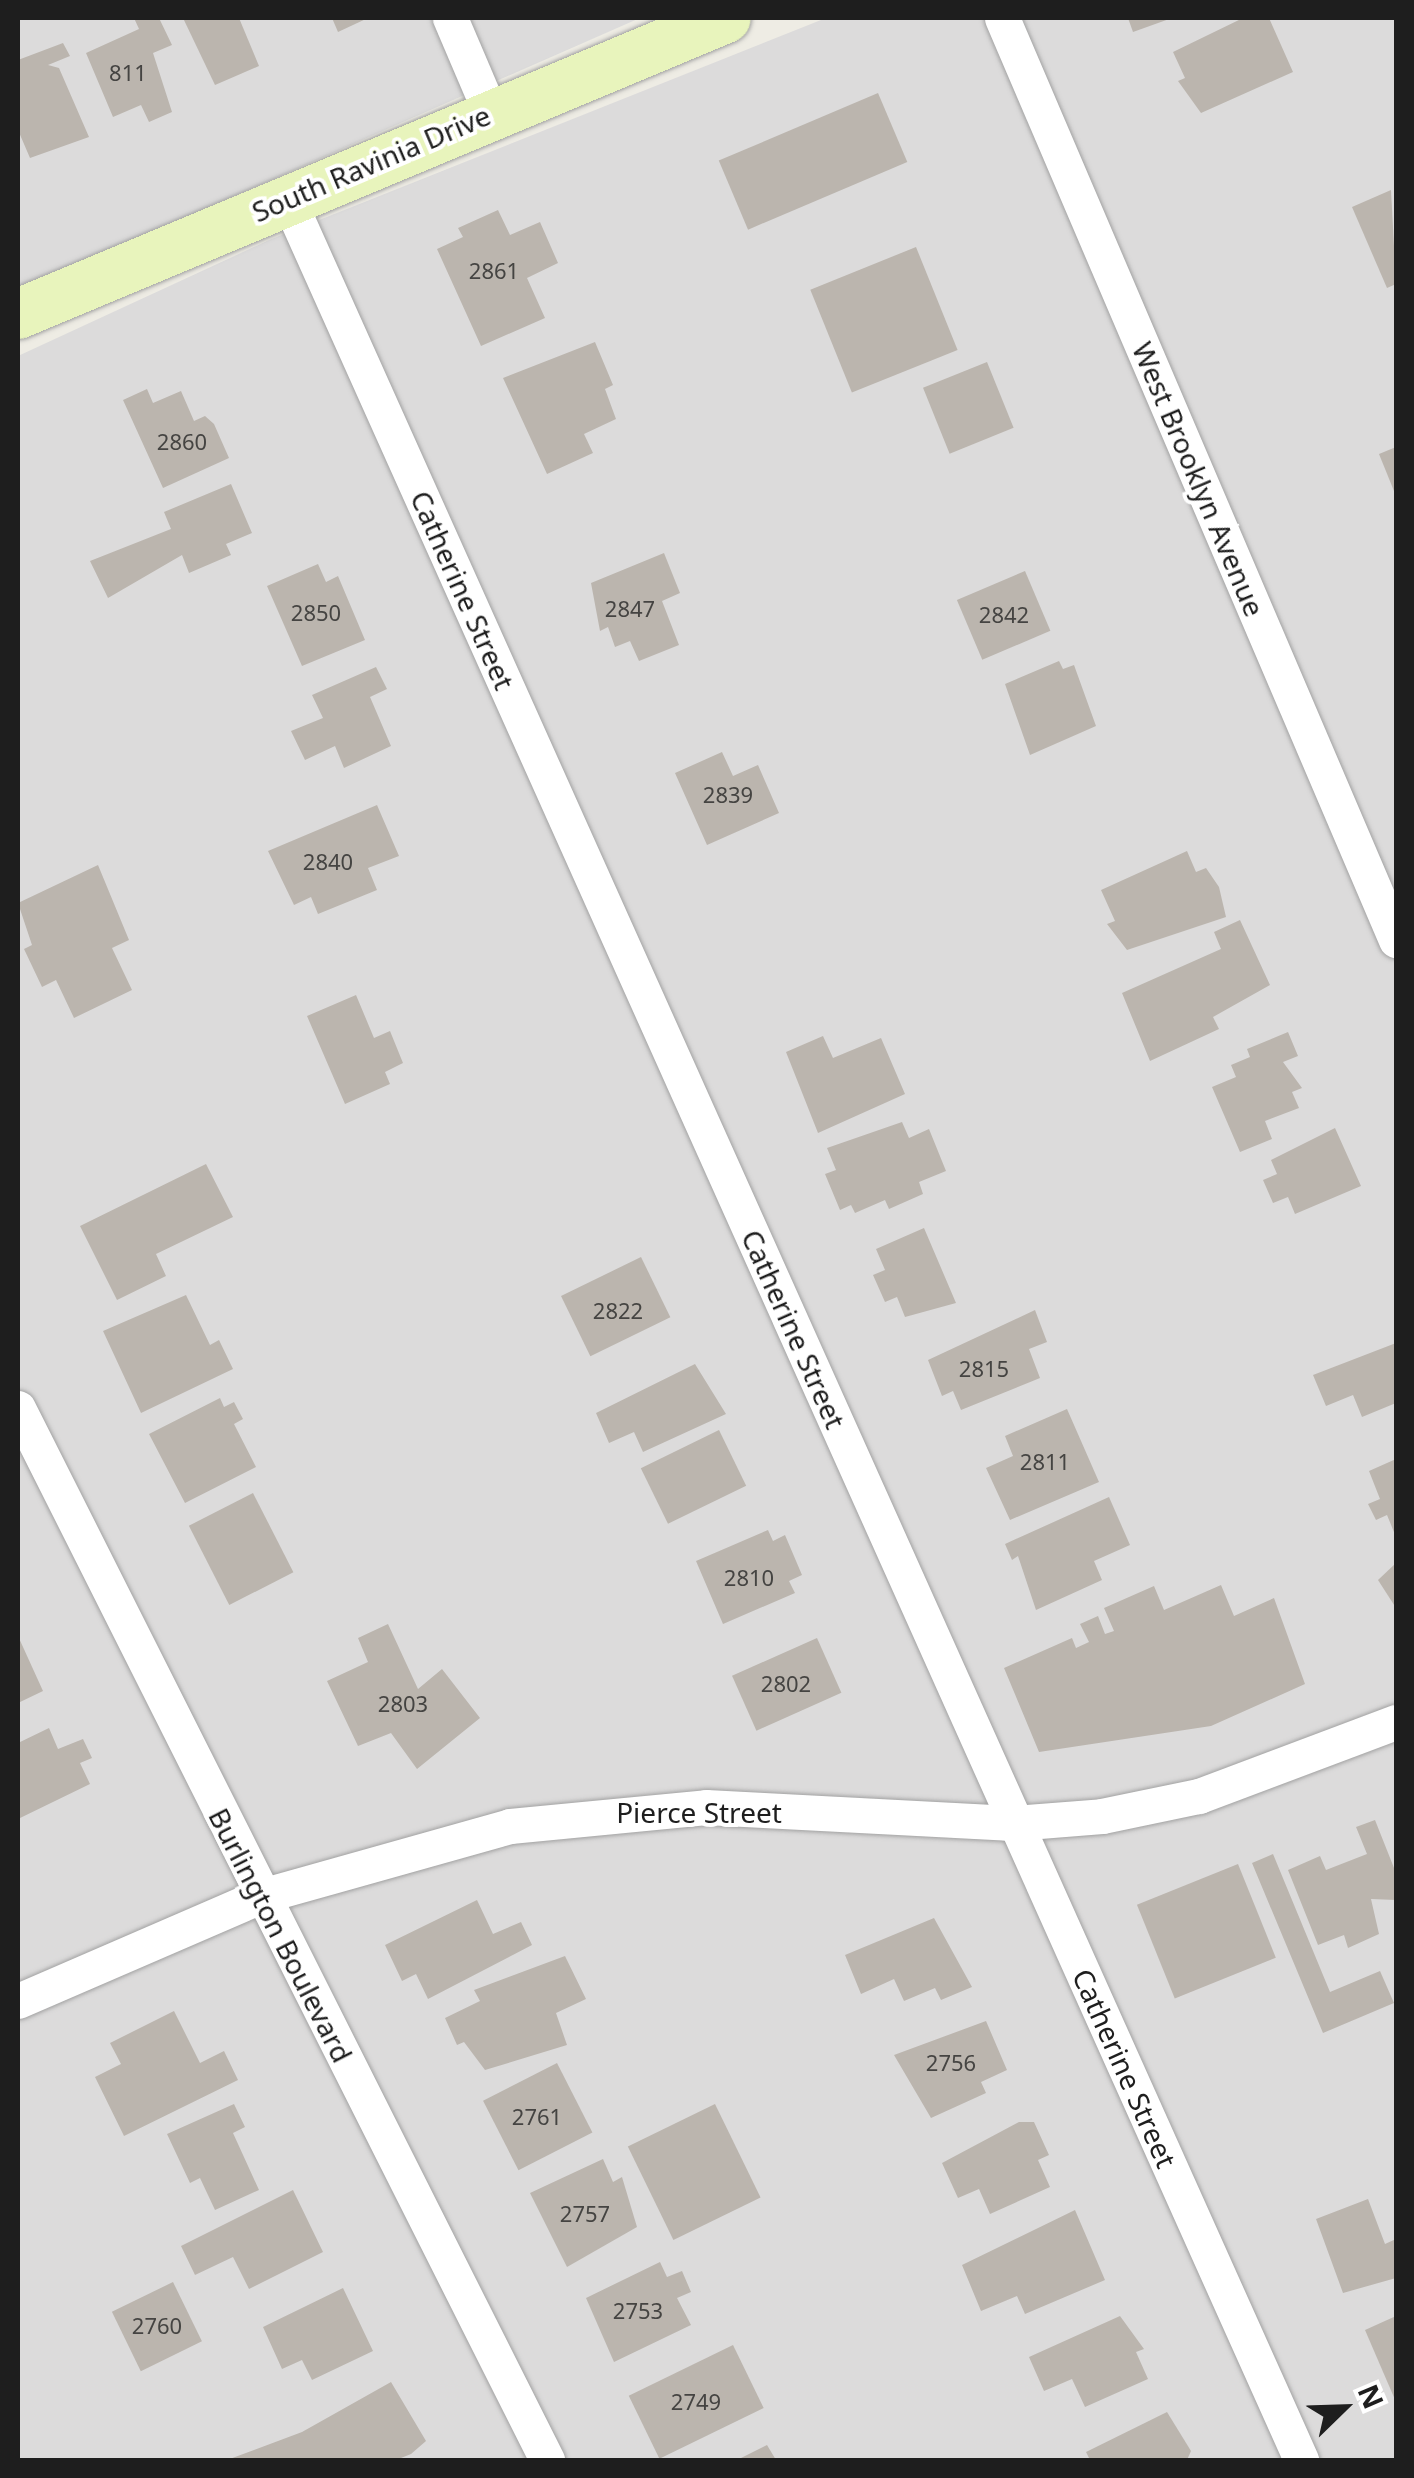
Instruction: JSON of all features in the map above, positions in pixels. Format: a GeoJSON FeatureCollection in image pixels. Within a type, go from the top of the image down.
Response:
{"type":"FeatureCollection","features":[{"type":"Feature","properties":{"kind":"street"},"geometry":{"type":"LineString","coordinates":[[450,18],[490,112]]}},
{"type":"Feature","properties":{"kind":"street","name":"South Ravinia Drive"},"geometry":{"type":"LineString","coordinates":[[18,314],[490,112],[726,18]]}},
{"type":"Feature","properties":{"kind":"street","name":"West Brooklyn Avenue"},"geometry":{"type":"LineString","coordinates":[[1002,18],[1396,940]]}},
{"type":"Feature","properties":{"kind":"street","name":"Catherine Street"},"geometry":{"type":"LineString","coordinates":[[287,198],[1301,2460]]}},
{"type":"Feature","properties":{"kind":"street","name":"Burlington Boulevard"},"geometry":{"type":"LineString","coordinates":[[18,1408],[547,2460]]}},
{"type":"Feature","properties":{"kind":"street","name":"Pierce Street"},"geometry":{"type":"LineString","coordinates":[[18,2000],[261,1896],[435,1844],[616,1811],[706,1807],[1014,1822],[1102,1816],[1199,1796],[1396,1722]]}},
{"type":"Feature","properties":{"kind":"shaded area"},"geometry":{"type":"Polygon","coordinates":[[[18,18],[640,18],[18,291],[18,18]]]}},
{"type":"Feature","properties":{"kind":"shaded area"},"geometry":{"type":"Polygon","coordinates":[[[826,18],[1396,18],[1396,2460],[18,2460],[18,356],[269,240],[826,18]]]}},
{"type":"Feature","properties":{"kind":"building"},"geometry":{"type":"Polygon","coordinates":[[[134,18],[159,18],[172,45],[153,53],[172,112],[149,122],[141,105],[113,117],[86,53],[139,29],[134,18]]]}},
{"type":"Feature","properties":{"kind":"building"},"geometry":{"type":"Polygon","coordinates":[[[183,18],[239,18],[259,66],[215,85],[183,18]]]}},
{"type":"Feature","properties":{"kind":"building"},"geometry":{"type":"Polygon","coordinates":[[[332,18],[368,18],[338,32],[332,18]]]}},
{"type":"Feature","properties":{"kind":"building"},"geometry":{"type":"Polygon","coordinates":[[[1128,18],[1172,18],[1133,32],[1128,18]]]}},
{"type":"Feature","properties":{"kind":"building"},"geometry":{"type":"Polygon","coordinates":[[[1243,18],[1269,18],[1293,72],[1201,113],[1178,81],[1185,78],[1173,52],[1243,18]]]}},
{"type":"Feature","properties":{"kind":"building"},"geometry":{"type":"Polygon","coordinates":[[[63,43],[70,56],[48,65],[59,68],[89,137],[30,158],[18,130],[18,60],[63,43]]]}},
{"type":"Feature","properties":{"kind":"building"},"geometry":{"type":"Polygon","coordinates":[[[878,93],[907,162],[748,230],[719,161],[878,93]]]}},
{"type":"Feature","properties":{"kind":"building"},"geometry":{"type":"Polygon","coordinates":[[[1391,190],[1396,284],[1387,288],[1352,207],[1391,190]]]}},
{"type":"Feature","properties":{"kind":"building"},"geometry":{"type":"Polygon","coordinates":[[[498,210],[510,235],[540,222],[558,263],[527,278],[545,318],[481,346],[437,249],[463,237],[458,228],[498,210]]]}},
{"type":"Feature","properties":{"kind":"building"},"geometry":{"type":"Polygon","coordinates":[[[916,247],[958,350],[852,393],[810,290],[916,247]]]}},
{"type":"Feature","properties":{"kind":"building"},"geometry":{"type":"Polygon","coordinates":[[[595,342],[613,385],[605,389],[616,419],[584,434],[593,453],[547,474],[503,378],[595,342]]]}},
{"type":"Feature","properties":{"kind":"building"},"geometry":{"type":"Polygon","coordinates":[[[987,362],[1014,428],[950,454],[923,388],[987,362]]]}},
{"type":"Feature","properties":{"kind":"building"},"geometry":{"type":"Polygon","coordinates":[[[147,389],[153,403],[181,391],[194,421],[205,416],[214,424],[229,458],[163,488],[123,400],[147,389]]]}},
{"type":"Feature","properties":{"kind":"building"},"geometry":{"type":"Polygon","coordinates":[[[1396,447],[1396,496],[1379,454],[1396,447]]]}},
{"type":"Feature","properties":{"kind":"building"},"geometry":{"type":"Polygon","coordinates":[[[231,484],[252,533],[226,544],[231,555],[189,573],[182,555],[108,598],[90,561],[171,529],[164,512],[231,484]]]}},
{"type":"Feature","properties":{"kind":"building"},"geometry":{"type":"Polygon","coordinates":[[[664,553],[680,593],[662,601],[679,645],[639,661],[630,641],[615,647],[608,627],[600,631],[591,583],[664,553]]]}},
{"type":"Feature","properties":{"kind":"building"},"geometry":{"type":"Polygon","coordinates":[[[318,564],[326,582],[338,576],[365,640],[302,666],[267,586],[318,564]]]}},
{"type":"Feature","properties":{"kind":"building"},"geometry":{"type":"Polygon","coordinates":[[[1025,571],[1050,631],[982,660],[957,600],[1025,571]]]}},
{"type":"Feature","properties":{"kind":"building"},"geometry":{"type":"Polygon","coordinates":[[[1059,661],[1063,669],[1074,665],[1096,726],[1030,755],[1005,684],[1059,661]]]}},
{"type":"Feature","properties":{"kind":"building"},"geometry":{"type":"Polygon","coordinates":[[[376,667],[387,689],[370,697],[391,746],[344,768],[335,746],[305,760],[291,731],[323,718],[312,695],[376,667]]]}},
{"type":"Feature","properties":{"kind":"building"},"geometry":{"type":"Polygon","coordinates":[[[722,752],[733,776],[758,765],[779,813],[707,845],[675,773],[722,752]]]}},
{"type":"Feature","properties":{"kind":"building"},"geometry":{"type":"Polygon","coordinates":[[[377,805],[399,856],[368,868],[377,890],[318,914],[311,897],[294,905],[268,851],[377,805]]]}},
{"type":"Feature","properties":{"kind":"building"},"geometry":{"type":"Polygon","coordinates":[[[1187,851],[1196,872],[1206,868],[1219,887],[1226,917],[1127,950],[1107,924],[1115,921],[1101,890],[1187,851]]]}},
{"type":"Feature","properties":{"kind":"building"},"geometry":{"type":"Polygon","coordinates":[[[98,865],[129,940],[112,948],[132,990],[74,1018],[56,980],[42,987],[24,949],[32,945],[18,903],[98,865]]]}},
{"type":"Feature","properties":{"kind":"building"},"geometry":{"type":"Polygon","coordinates":[[[1240,920],[1270,985],[1213,1017],[1219,1029],[1150,1061],[1122,993],[1221,949],[1214,932],[1240,920]]]}},
{"type":"Feature","properties":{"kind":"building"},"geometry":{"type":"Polygon","coordinates":[[[356,995],[374,1038],[390,1031],[403,1063],[385,1072],[390,1084],[345,1104],[307,1016],[356,995]]]}},
{"type":"Feature","properties":{"kind":"building"},"geometry":{"type":"Polygon","coordinates":[[[1288,1032],[1298,1056],[1283,1062],[1302,1088],[1292,1092],[1299,1108],[1265,1121],[1272,1139],[1240,1152],[1212,1087],[1236,1077],[1231,1065],[1250,1057],[1247,1049],[1288,1032]]]}},
{"type":"Feature","properties":{"kind":"building"},"geometry":{"type":"Polygon","coordinates":[[[823,1036],[833,1058],[881,1038],[905,1094],[818,1133],[786,1052],[823,1036]]]}},
{"type":"Feature","properties":{"kind":"building"},"geometry":{"type":"Polygon","coordinates":[[[902,1122],[909,1138],[929,1129],[946,1171],[919,1182],[923,1194],[889,1209],[885,1200],[855,1213],[851,1205],[840,1210],[825,1174],[836,1170],[827,1148],[902,1122]]]}},
{"type":"Feature","properties":{"kind":"building"},"geometry":{"type":"Polygon","coordinates":[[[1335,1128],[1361,1186],[1295,1214],[1288,1197],[1273,1203],[1263,1180],[1277,1174],[1271,1160],[1335,1128]]]}},
{"type":"Feature","properties":{"kind":"building"},"geometry":{"type":"Polygon","coordinates":[[[206,1164],[233,1217],[156,1254],[166,1276],[117,1300],[80,1226],[206,1164]]]}},
{"type":"Feature","properties":{"kind":"building"},"geometry":{"type":"Polygon","coordinates":[[[924,1228],[956,1303],[905,1317],[897,1297],[885,1302],[873,1275],[885,1270],[876,1249],[924,1228]]]}},
{"type":"Feature","properties":{"kind":"building"},"geometry":{"type":"Polygon","coordinates":[[[641,1257],[670,1317],[590,1356],[561,1296],[641,1257]]]}},
{"type":"Feature","properties":{"kind":"building"},"geometry":{"type":"Polygon","coordinates":[[[186,1295],[210,1345],[219,1340],[233,1369],[141,1413],[103,1331],[186,1295]]]}},
{"type":"Feature","properties":{"kind":"building"},"geometry":{"type":"Polygon","coordinates":[[[1035,1310],[1047,1342],[1029,1349],[1040,1378],[961,1410],[953,1391],[942,1396],[928,1360],[1035,1310]]]}},
{"type":"Feature","properties":{"kind":"building"},"geometry":{"type":"Polygon","coordinates":[[[1396,1343],[1396,1403],[1362,1417],[1353,1395],[1326,1406],[1313,1375],[1396,1343]]]}},
{"type":"Feature","properties":{"kind":"building"},"geometry":{"type":"Polygon","coordinates":[[[695,1364],[726,1414],[643,1452],[634,1432],[609,1443],[596,1413],[695,1364]]]}},
{"type":"Feature","properties":{"kind":"building"},"geometry":{"type":"Polygon","coordinates":[[[220,1398],[224,1407],[234,1402],[243,1419],[234,1424],[256,1467],[185,1503],[149,1434],[220,1398]]]}},
{"type":"Feature","properties":{"kind":"building"},"geometry":{"type":"Polygon","coordinates":[[[1067,1409],[1099,1482],[1010,1520],[986,1468],[1013,1456],[1005,1436],[1067,1409]]]}},
{"type":"Feature","properties":{"kind":"building"},"geometry":{"type":"Polygon","coordinates":[[[719,1430],[746,1486],[668,1524],[641,1468],[719,1430]]]}},
{"type":"Feature","properties":{"kind":"building"},"geometry":{"type":"Polygon","coordinates":[[[1396,1459],[1396,1537],[1387,1515],[1376,1520],[1368,1504],[1380,1499],[1369,1471],[1396,1459]]]}},
{"type":"Feature","properties":{"kind":"building"},"geometry":{"type":"Polygon","coordinates":[[[253,1493],[293,1572],[229,1605],[189,1526],[253,1493]]]}},
{"type":"Feature","properties":{"kind":"building"},"geometry":{"type":"Polygon","coordinates":[[[1109,1497],[1130,1545],[1094,1561],[1102,1580],[1036,1610],[1018,1556],[1012,1560],[1005,1544],[1109,1497]]]}},
{"type":"Feature","properties":{"kind":"building"},"geometry":{"type":"Polygon","coordinates":[[[768,1530],[773,1541],[785,1535],[802,1575],[789,1581],[795,1593],[723,1624],[696,1561],[768,1530]]]}},
{"type":"Feature","properties":{"kind":"building"},"geometry":{"type":"Polygon","coordinates":[[[1396,1563],[1396,1608],[1378,1580],[1396,1563]]]}},
{"type":"Feature","properties":{"kind":"building"},"geometry":{"type":"Polygon","coordinates":[[[1221,1585],[1234,1616],[1274,1598],[1305,1684],[1211,1726],[1039,1752],[1004,1668],[1072,1638],[1076,1648],[1089,1642],[1080,1624],[1098,1616],[1105,1634],[1114,1631],[1104,1608],[1154,1586],[1164,1610],[1221,1585]]]}},
{"type":"Feature","properties":{"kind":"building"},"geometry":{"type":"Polygon","coordinates":[[[388,1624],[418,1689],[442,1669],[480,1718],[417,1769],[391,1733],[358,1746],[327,1681],[368,1662],[358,1638],[388,1624]]]}},
{"type":"Feature","properties":{"kind":"building"},"geometry":{"type":"Polygon","coordinates":[[[18,1636],[43,1691],[18,1703],[18,1636]]]}},
{"type":"Feature","properties":{"kind":"building"},"geometry":{"type":"Polygon","coordinates":[[[817,1638],[841,1693],[756,1731],[732,1676],[817,1638]]]}},
{"type":"Feature","properties":{"kind":"building"},"geometry":{"type":"Polygon","coordinates":[[[49,1728],[58,1749],[83,1739],[92,1758],[80,1763],[90,1784],[18,1819],[18,1743],[49,1728]]]}},
{"type":"Feature","properties":{"kind":"building"},"geometry":{"type":"Polygon","coordinates":[[[1375,1820],[1396,1873],[1396,1900],[1371,1899],[1379,1934],[1348,1948],[1344,1935],[1318,1945],[1288,1870],[1320,1856],[1326,1870],[1367,1854],[1356,1827],[1375,1820]]]}},
{"type":"Feature","properties":{"kind":"building"},"geometry":{"type":"Polygon","coordinates":[[[1273,1854],[1330,1992],[1380,1971],[1394,2003],[1323,2033],[1252,1863],[1273,1854]]]}},
{"type":"Feature","properties":{"kind":"building"},"geometry":{"type":"Polygon","coordinates":[[[1238,1864],[1276,1958],[1175,1998],[1137,1905],[1238,1864]]]}},
{"type":"Feature","properties":{"kind":"building"},"geometry":{"type":"Polygon","coordinates":[[[477,1900],[493,1934],[521,1922],[532,1945],[428,1999],[416,1974],[402,1981],[385,1945],[477,1900]]]}},
{"type":"Feature","properties":{"kind":"building"},"geometry":{"type":"Polygon","coordinates":[[[934,1918],[972,1987],[941,2000],[935,1988],[904,2001],[894,1979],[861,1994],[845,1955],[934,1918]]]}},
{"type":"Feature","properties":{"kind":"building"},"geometry":{"type":"Polygon","coordinates":[[[565,1956],[586,1999],[556,2013],[567,2045],[485,2070],[464,2042],[457,2045],[445,2018],[480,2001],[474,1990],[565,1956]]]}},
{"type":"Feature","properties":{"kind":"building"},"geometry":{"type":"Polygon","coordinates":[[[174,2011],[200,2063],[224,2051],[238,2080],[124,2136],[95,2077],[121,2064],[110,2043],[174,2011]]]}},
{"type":"Feature","properties":{"kind":"building"},"geometry":{"type":"Polygon","coordinates":[[[986,2021],[1007,2070],[981,2082],[986,2093],[931,2118],[894,2055],[986,2021]]]}},
{"type":"Feature","properties":{"kind":"building"},"geometry":{"type":"Polygon","coordinates":[[[557,2063],[592,2132],[518,2170],[483,2101],[557,2063]]]}},
{"type":"Feature","properties":{"kind":"building"},"geometry":{"type":"Polygon","coordinates":[[[234,2104],[245,2127],[233,2133],[259,2190],[215,2210],[200,2178],[190,2183],[167,2134],[234,2104]]]}},
{"type":"Feature","properties":{"kind":"building"},"geometry":{"type":"Polygon","coordinates":[[[715,2104],[761,2197],[673,2240],[628,2147],[715,2104]]]}},
{"type":"Feature","properties":{"kind":"building"},"geometry":{"type":"Polygon","coordinates":[[[1019,2122],[1034,2122],[1049,2155],[1038,2160],[1050,2187],[990,2214],[979,2189],[958,2198],[942,2163],[1019,2122]]]}},
{"type":"Feature","properties":{"kind":"building"},"geometry":{"type":"Polygon","coordinates":[[[603,2159],[613,2182],[622,2177],[637,2227],[567,2267],[530,2193],[603,2159]]]}},
{"type":"Feature","properties":{"kind":"building"},"geometry":{"type":"Polygon","coordinates":[[[293,2190],[323,2252],[249,2289],[233,2257],[195,2275],[181,2246],[293,2190]]]}},
{"type":"Feature","properties":{"kind":"building"},"geometry":{"type":"Polygon","coordinates":[[[1368,2199],[1385,2244],[1396,2239],[1396,2278],[1343,2293],[1316,2219],[1368,2199]]]}},
{"type":"Feature","properties":{"kind":"building"},"geometry":{"type":"Polygon","coordinates":[[[1075,2210],[1105,2280],[1025,2314],[1017,2296],[981,2311],[962,2265],[1075,2210]]]}},
{"type":"Feature","properties":{"kind":"building"},"geometry":{"type":"Polygon","coordinates":[[[660,2262],[667,2277],[682,2271],[691,2292],[677,2298],[691,2325],[614,2362],[586,2298],[660,2262]]]}},
{"type":"Feature","properties":{"kind":"building"},"geometry":{"type":"Polygon","coordinates":[[[173,2282],[202,2341],[141,2371],[112,2312],[173,2282]]]}},
{"type":"Feature","properties":{"kind":"building"},"geometry":{"type":"Polygon","coordinates":[[[343,2288],[373,2351],[312,2380],[302,2360],[282,2369],[263,2327],[343,2288]]]}},
{"type":"Feature","properties":{"kind":"building"},"geometry":{"type":"Polygon","coordinates":[[[1120,2316],[1144,2349],[1136,2352],[1148,2379],[1085,2407],[1072,2379],[1044,2391],[1029,2357],[1120,2316]]]}},
{"type":"Feature","properties":{"kind":"building"},"geometry":{"type":"Polygon","coordinates":[[[1396,2316],[1396,2402],[1365,2330],[1396,2316]]]}},
{"type":"Feature","properties":{"kind":"building"},"geometry":{"type":"Polygon","coordinates":[[[733,2345],[764,2408],[659,2459],[629,2396],[733,2345]]]}},
{"type":"Feature","properties":{"kind":"building"},"geometry":{"type":"Polygon","coordinates":[[[391,2382],[426,2441],[411,2454],[396,2460],[227,2460],[302,2432],[391,2382]]]}},
{"type":"Feature","properties":{"kind":"building"},"geometry":{"type":"Polygon","coordinates":[[[1167,2412],[1191,2451],[1187,2460],[1090,2460],[1086,2452],[1167,2412]]]}},
{"type":"Feature","properties":{"kind":"building"},"geometry":{"type":"Polygon","coordinates":[[[767,2445],[776,2460],[737,2460],[767,2445]]]}}]}
